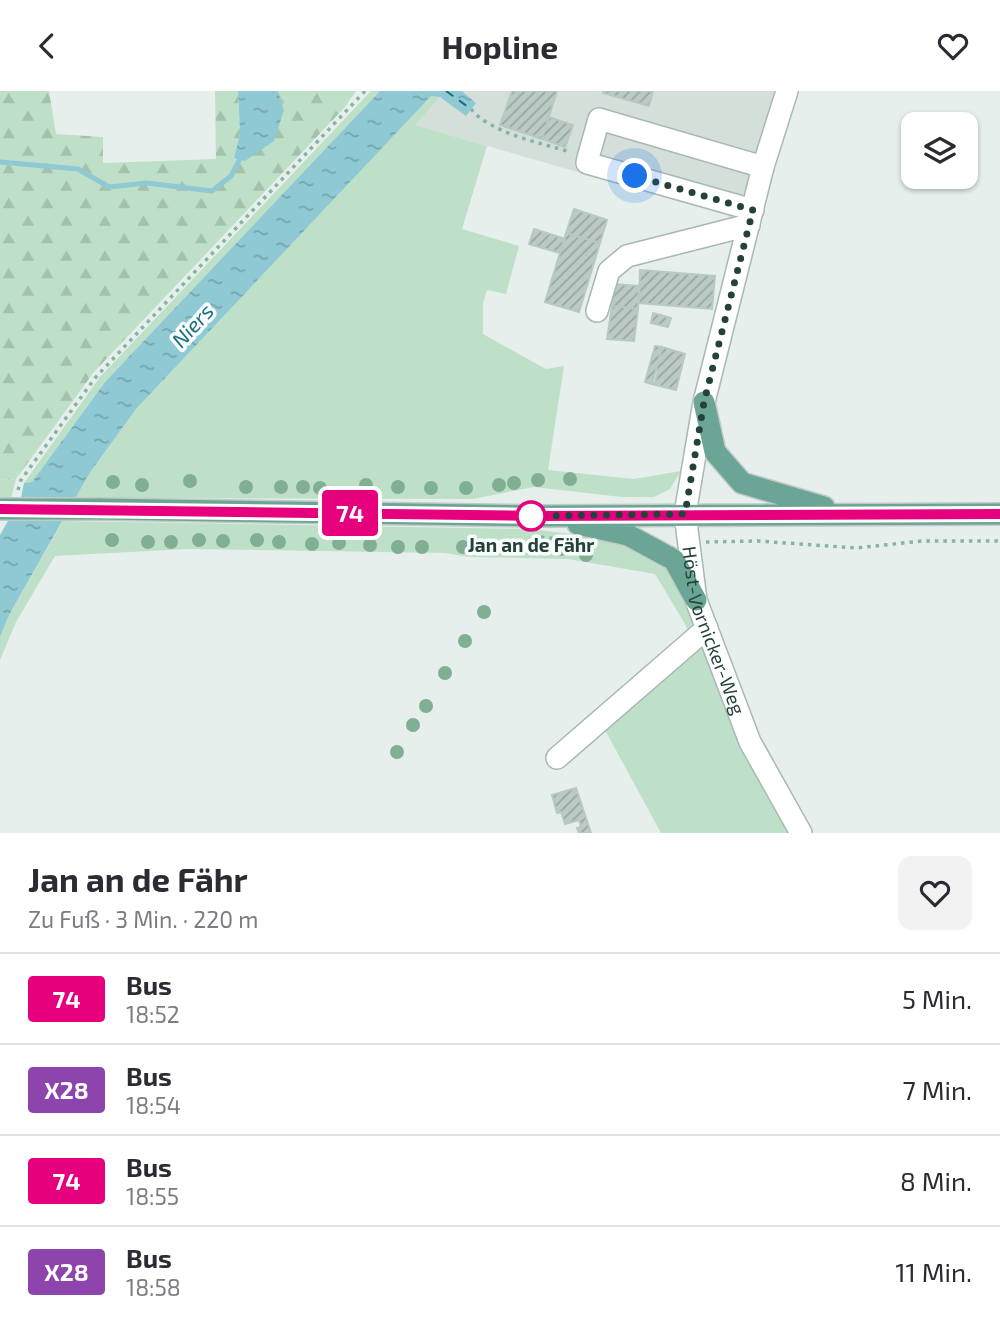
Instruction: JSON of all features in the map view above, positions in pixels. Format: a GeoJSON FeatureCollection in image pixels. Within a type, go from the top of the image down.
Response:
{"type":"FeatureCollection","features":[{"type":"Feature","properties":{"kind":"main road"},"geometry":{"type":"LineString","coordinates":[[704,402],[715,452],[743,482],[846,513]]}},
{"type":"Feature","properties":{"kind":"main road"},"geometry":{"type":"LineString","coordinates":[[8,503],[540,527],[628,535],[674,560],[696,600]]}},
{"type":"Feature","properties":{"kind":"main road"},"geometry":{"type":"LineString","coordinates":[[540,527],[685,514],[1000,514]]}},
{"type":"Feature","properties":{"kind":"street","name":"Höst-Vornicker-Weg"},"geometry":{"type":"LineString","coordinates":[[787,91],[763,167],[704,402],[685,514],[696,600],[750,742],[801,833]]}},
{"type":"Feature","properties":{"kind":"street"},"geometry":{"type":"LineString","coordinates":[[751,217],[587,163],[588,158],[599,119],[763,167]]}},
{"type":"Feature","properties":{"kind":"street"},"geometry":{"type":"LineString","coordinates":[[597,311],[609,271],[628,256],[751,217]]}},
{"type":"Feature","properties":{"kind":"street"},"geometry":{"type":"LineString","coordinates":[[557,758],[707,628]]}},
{"type":"Feature","properties":{"kind":"path"},"geometry":{"type":"LineString","coordinates":[[8,503],[21,479],[94,378],[365,91]]}},
{"type":"Feature","properties":{"kind":"path"},"geometry":{"type":"LineString","coordinates":[[471,109],[507,132],[588,158]]}},
{"type":"Feature","properties":{"kind":"path"},"geometry":{"type":"LineString","coordinates":[[540,527],[573,540]]}},
{"type":"Feature","properties":{"kind":"path"},"geometry":{"type":"LineString","coordinates":[[687,542],[758,541],[856,548],[922,541],[1000,541]]}},
{"type":"Feature","properties":{"kind":"shaded area"},"geometry":{"type":"Polygon","coordinates":[[[462,91],[787,91],[747,234],[727,215],[414,125],[440,97],[466,115],[476,103],[462,91]]]}},
{"type":"Feature","properties":{"kind":"green space"},"geometry":{"type":"Polygon","coordinates":[[[0,91],[49,91],[56,134],[103,137],[103,163],[216,159],[215,91],[238,91],[240,134],[234,158],[284,110],[278,91],[356,91],[345,107],[94,372],[16,479],[0,480],[0,91]]]}},
{"type":"Feature","properties":{"kind":"green space"},"geometry":{"type":"Polygon","coordinates":[[[371,91],[380,91],[105,382],[32,482],[24,483],[100,377],[371,91]]]}},
{"type":"Feature","properties":{"kind":"green space"},"geometry":{"type":"Polygon","coordinates":[[[431,95],[440,97],[415,125],[487,146],[462,229],[519,246],[506,294],[487,290],[483,303],[483,334],[546,369],[564,366],[548,470],[634,479],[681,471],[670,489],[654,497],[621,497],[534,487],[473,499],[75,498],[136,409],[431,95]]]}},
{"type":"Feature","properties":{"kind":"green space"},"geometry":{"type":"Polygon","coordinates":[[[16,479],[11,498],[0,498],[0,480],[16,479]]]}},
{"type":"Feature","properties":{"kind":"green space"},"geometry":{"type":"Polygon","coordinates":[[[63,521],[530,529],[621,540],[656,553],[684,587],[698,637],[723,699],[791,833],[661,833],[605,730],[694,647],[685,624],[655,574],[568,559],[469,557],[445,553],[186,549],[55,556],[16,622],[0,660],[0,637],[9,615],[63,521]]]}},
{"type":"Feature","properties":{"kind":"water"},"geometry":{"type":"Polygon","coordinates":[[[238,91],[278,91],[284,110],[274,141],[245,161],[234,158],[240,134],[238,91]]]}},
{"type":"Feature","properties":{"kind":"water","name":"Niers"},"geometry":{"type":"Polygon","coordinates":[[[380,91],[462,91],[476,103],[466,116],[440,97],[431,96],[136,409],[89,474],[9,615],[0,637],[0,535],[21,498],[24,483],[32,482],[105,382],[380,91]]]}},
{"type":"Feature","properties":{"kind":"building"},"geometry":{"type":"Polygon","coordinates":[[[512,91],[557,91],[542,139],[500,125],[512,91]]]}},
{"type":"Feature","properties":{"kind":"building"},"geometry":{"type":"Polygon","coordinates":[[[603,91],[653,91],[649,106],[603,91]]]}},
{"type":"Feature","properties":{"kind":"building"},"geometry":{"type":"Polygon","coordinates":[[[549,117],[573,125],[565,147],[542,139],[549,117]]]}},
{"type":"Feature","properties":{"kind":"building"},"geometry":{"type":"Polygon","coordinates":[[[574,209],[607,220],[600,243],[566,233],[574,209]]]}},
{"type":"Feature","properties":{"kind":"building"},"geometry":{"type":"Polygon","coordinates":[[[534,229],[565,239],[560,253],[529,244],[534,229]]]}},
{"type":"Feature","properties":{"kind":"building"},"geometry":{"type":"Polygon","coordinates":[[[566,233],[600,243],[579,312],[545,302],[566,233]]]}},
{"type":"Feature","properties":{"kind":"building"},"geometry":{"type":"Polygon","coordinates":[[[640,270],[715,276],[712,309],[639,303],[640,270]]]}},
{"type":"Feature","properties":{"kind":"building"},"geometry":{"type":"Polygon","coordinates":[[[613,284],[639,286],[638,309],[612,306],[613,284]]]}},
{"type":"Feature","properties":{"kind":"building"},"geometry":{"type":"Polygon","coordinates":[[[612,306],[638,309],[634,341],[607,339],[612,306]]]}},
{"type":"Feature","properties":{"kind":"building"},"geometry":{"type":"Polygon","coordinates":[[[653,313],[671,318],[668,327],[651,323],[653,313]]]}},
{"type":"Feature","properties":{"kind":"building"},"geometry":{"type":"Polygon","coordinates":[[[655,346],[662,347],[652,384],[645,382],[655,346]]]}},
{"type":"Feature","properties":{"kind":"building"},"geometry":{"type":"Polygon","coordinates":[[[662,347],[685,354],[676,390],[652,384],[655,383],[662,347]]]}},
{"type":"Feature","properties":{"kind":"building"},"geometry":{"type":"Polygon","coordinates":[[[576,788],[591,833],[579,833],[579,820],[565,824],[561,812],[557,813],[552,795],[576,788]]]}},
{"type":"Feature","properties":{"kind":"waterway"},"geometry":{"type":"LineString","coordinates":[[0,162],[78,169],[109,187],[147,183],[212,191],[231,176],[242,155]]}},
{"type":"Feature","properties":{"kind":"ferry route"},"geometry":{"type":"LineString","coordinates":[[446,91],[471,109]]}},
{"type":"Feature","properties":{"kind":"bus line","name":"74"},"geometry":{"type":"LineString","coordinates":[[0,509],[541,516],[1000,514]]}},
{"type":"Feature","properties":{"kind":"place","name":"Jan an de Fähr"},"geometry":{"type":"Point","coordinates":[531,516]}},
{"type":"Feature","properties":{"kind":"route"},"geometry":{"type":"LineString","coordinates":[[531,516],[685,514],[704,402],[753,210],[635,176]]}}]}
